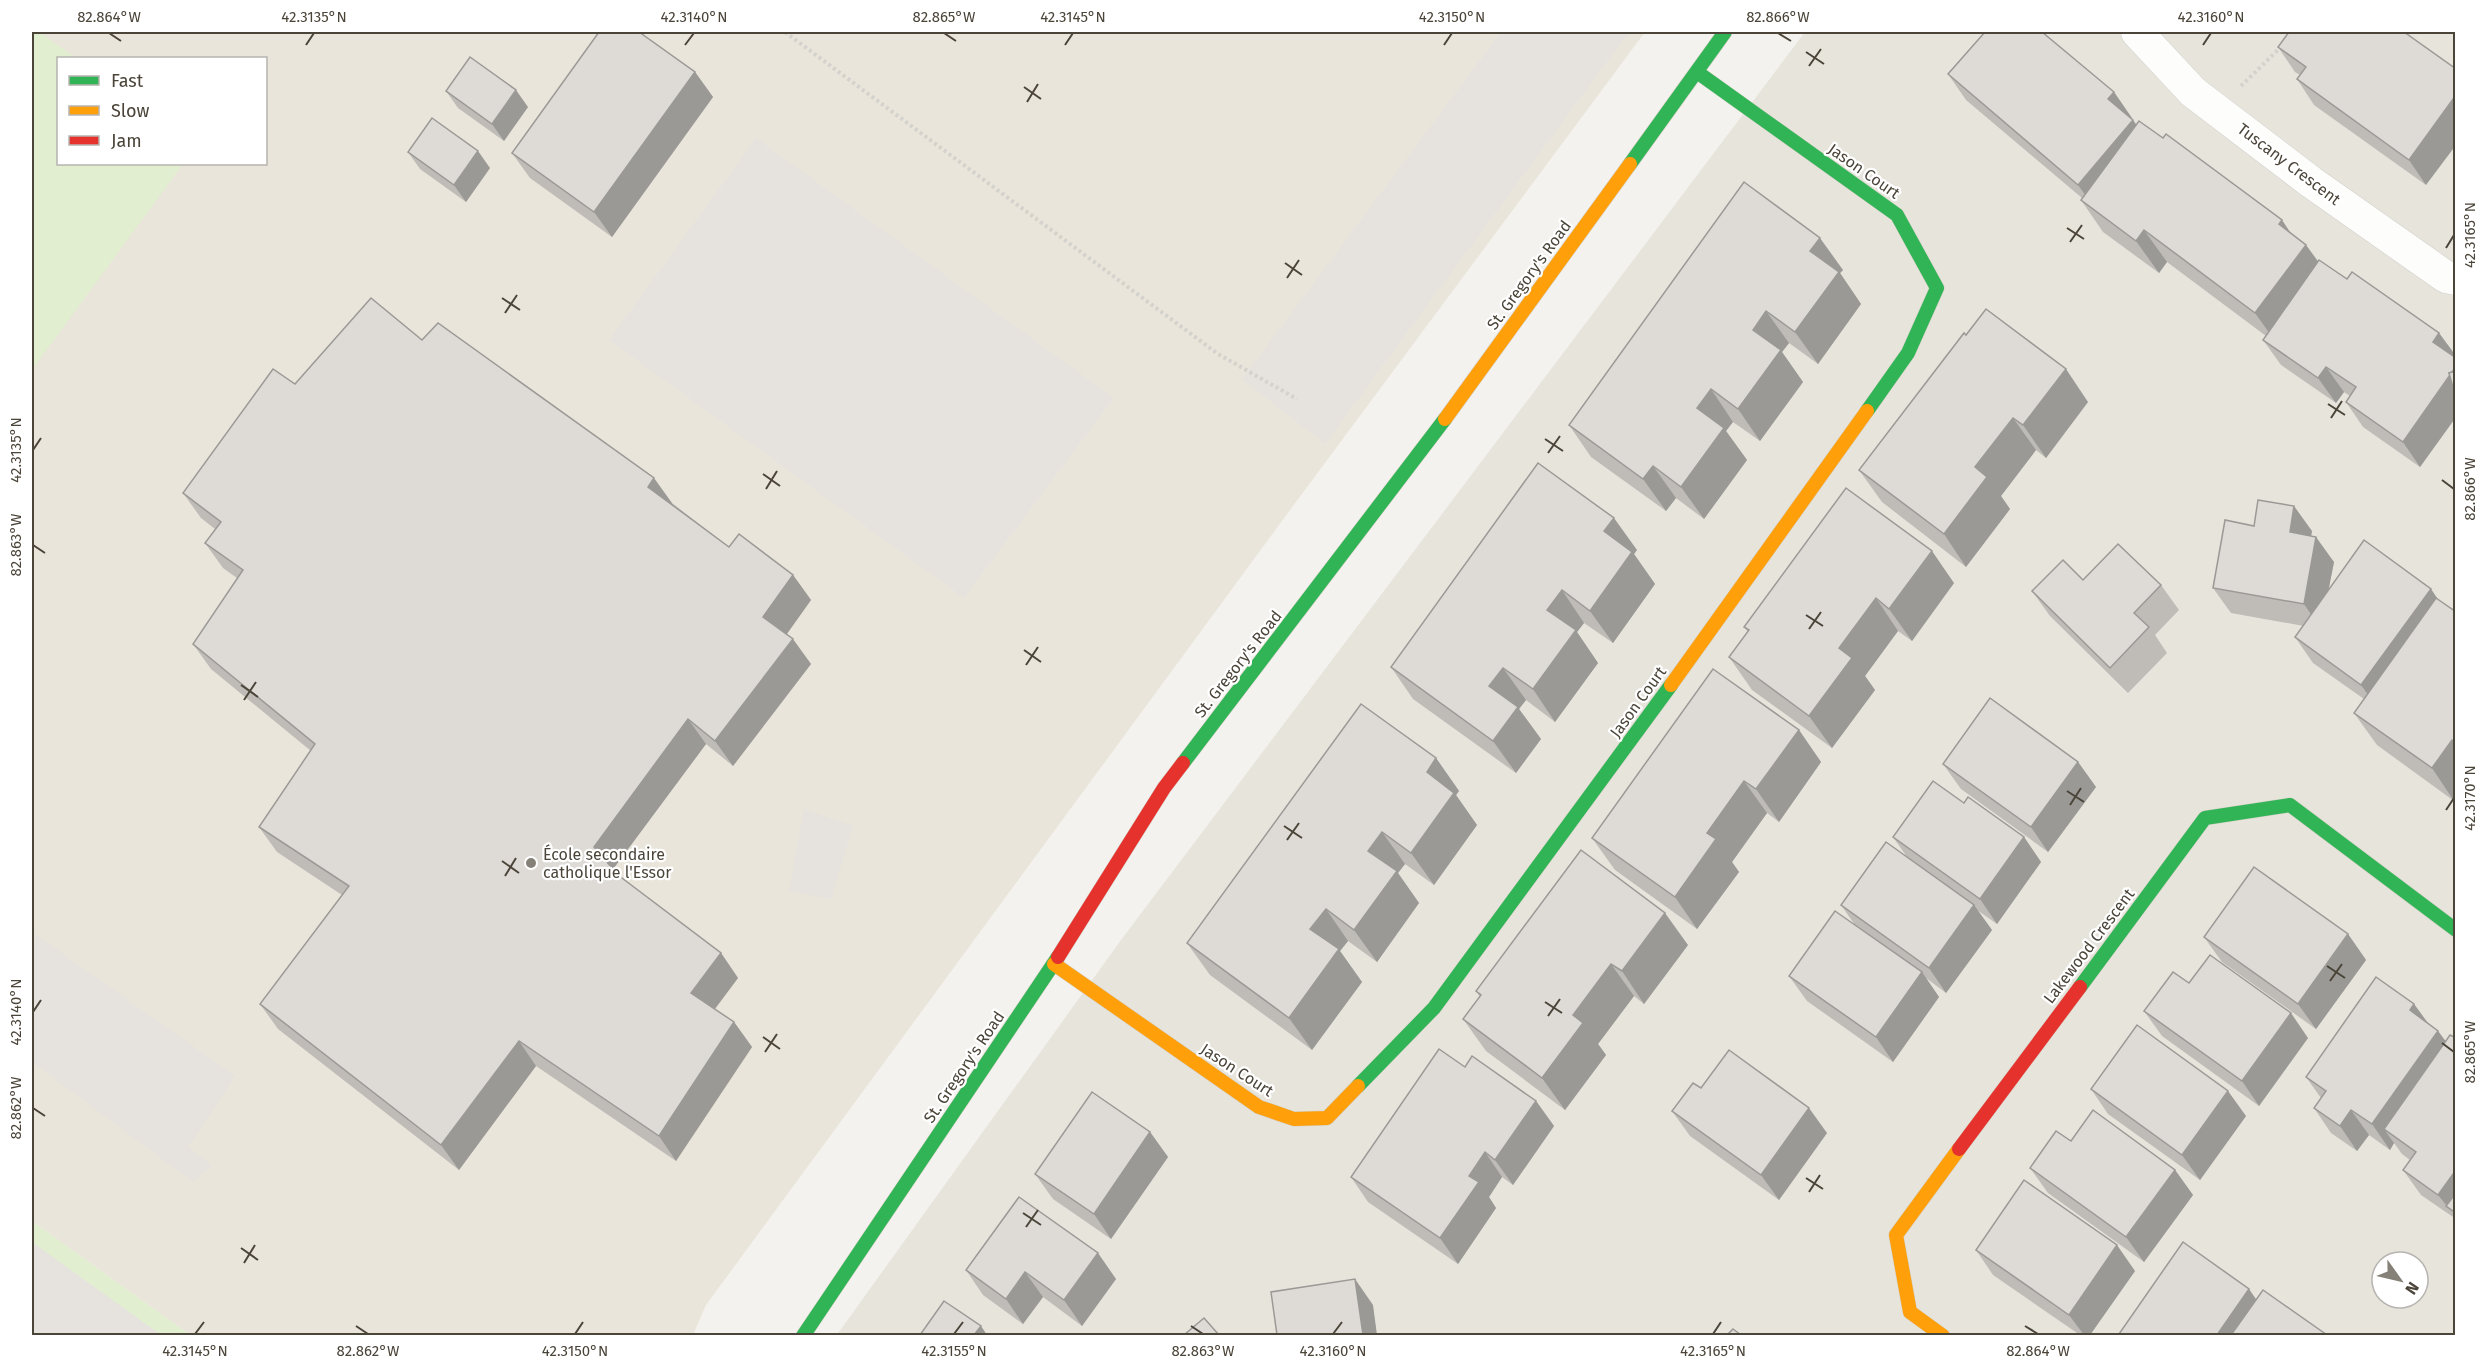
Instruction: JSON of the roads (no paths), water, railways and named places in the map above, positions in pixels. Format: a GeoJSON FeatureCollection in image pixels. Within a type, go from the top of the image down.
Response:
{"type":"FeatureCollection","features":[{"type":"Feature","properties":{"kind":"street","name":"St. Gregory's Road"},"geometry":{"type":"LineString","coordinates":[[803,1335],[1054,964],[1164,788],[1401,478],[1725,32]]}},
{"type":"Feature","properties":{"kind":"street","name":"Tuscany Crescent"},"geometry":{"type":"LineString","coordinates":[[2137,32],[2193,92],[2311,182],[2446,277],[2456,279]]}},
{"type":"Feature","properties":{"kind":"street","name":"Jason Court"},"geometry":{"type":"LineString","coordinates":[[1054,964],[1259,1107],[1294,1119],[1327,1118],[1434,1008],[1733,601],[1908,353],[1937,288],[1897,215],[1697,72]]}},
{"type":"Feature","properties":{"kind":"street","name":"Lakewood Crescent"},"geometry":{"type":"LineString","coordinates":[[1943,1335],[1910,1311],[1896,1235],[2205,818],[2290,805],[2456,930]]}},
{"type":"Feature","properties":{"kind":"place","name":"École secondaire catholique l'Essor"},"geometry":{"type":"Point","coordinates":[531,863]}}]}
